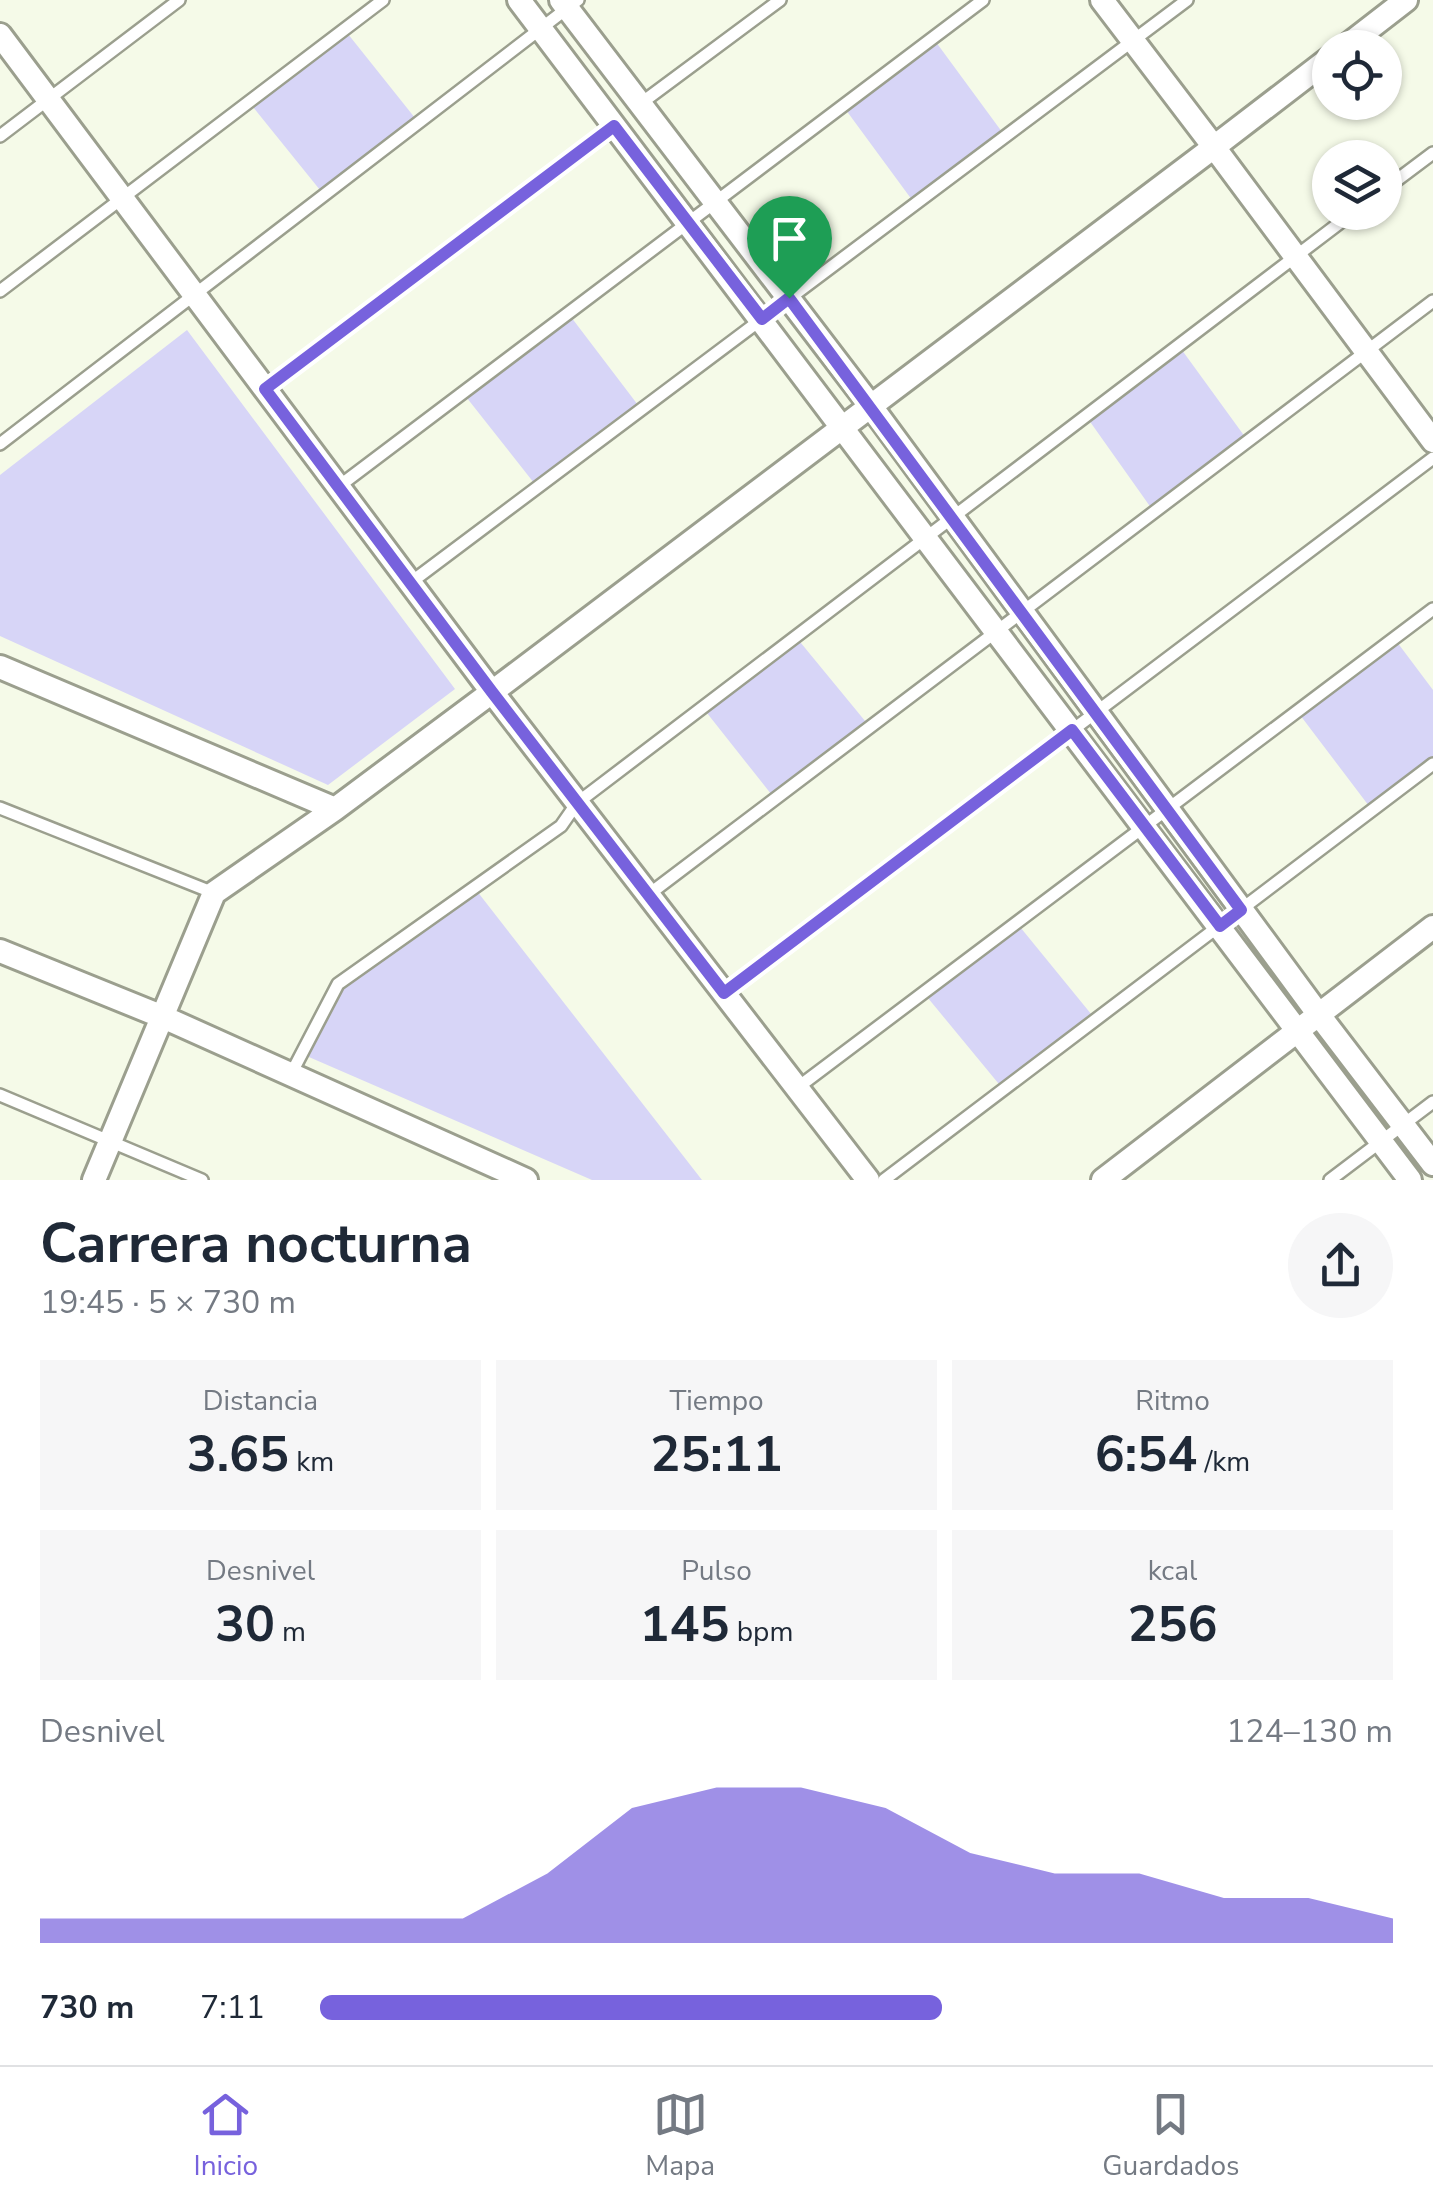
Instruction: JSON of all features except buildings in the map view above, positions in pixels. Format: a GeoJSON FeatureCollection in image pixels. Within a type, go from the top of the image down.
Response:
{"type":"FeatureCollection","features":[{"type":"Feature","properties":{"kind":"street"},"geometry":{"type":"LineString","coordinates":[[519,0],[1410,1180]]}},
{"type":"Feature","properties":{"kind":"street"},"geometry":{"type":"LineString","coordinates":[[1102,0],[1433,441]]}},
{"type":"Feature","properties":{"kind":"street"},"geometry":{"type":"LineString","coordinates":[[1367,30],[1406,0]]}},
{"type":"Feature","properties":{"kind":"street"},"geometry":{"type":"LineString","coordinates":[[569,3],[640,104],[870,405],[1318,1015],[1433,1164]]}},
{"type":"Feature","properties":{"kind":"street"},"geometry":{"type":"LineString","coordinates":[[0,35],[492,692],[868,1180]]}},
{"type":"Feature","properties":{"kind":"street"},"geometry":{"type":"LineString","coordinates":[[94,1180],[214,893],[334,810],[492,692],[1312,72]]}},
{"type":"Feature","properties":{"kind":"street"},"geometry":{"type":"LineString","coordinates":[[0,667],[334,810]]}},
{"type":"Feature","properties":{"kind":"street"},"geometry":{"type":"LineString","coordinates":[[1103,1180],[1433,927]]}},
{"type":"Feature","properties":{"kind":"street"},"geometry":{"type":"LineString","coordinates":[[0,951],[163,1017],[526,1180]]}},
{"type":"Feature","properties":{"kind":"lane"},"geometry":{"type":"LineString","coordinates":[[0,136],[179,0]]}},
{"type":"Feature","properties":{"kind":"lane"},"geometry":{"type":"LineString","coordinates":[[0,291],[382,0]]}},
{"type":"Feature","properties":{"kind":"lane"},"geometry":{"type":"LineString","coordinates":[[640,104],[780,0]]}},
{"type":"Feature","properties":{"kind":"lane"},"geometry":{"type":"LineString","coordinates":[[338,487],[982,0]]}},
{"type":"Feature","properties":{"kind":"lane"},"geometry":{"type":"LineString","coordinates":[[410,583],[1186,0]]}},
{"type":"Feature","properties":{"kind":"lane"},"geometry":{"type":"LineString","coordinates":[[0,444],[541,29],[569,3]]}},
{"type":"Feature","properties":{"kind":"lane"},"geometry":{"type":"LineString","coordinates":[[265,389],[614,126]]}},
{"type":"Feature","properties":{"kind":"lane"},"geometry":{"type":"LineString","coordinates":[[1402,176],[1433,152]]}},
{"type":"Feature","properties":{"kind":"lane"},"geometry":{"type":"LineString","coordinates":[[291,1074],[338,984],[560,826],[577,803],[1330,230]]}},
{"type":"Feature","properties":{"kind":"lane"},"geometry":{"type":"LineString","coordinates":[[648,895],[1433,301]]}},
{"type":"Feature","properties":{"kind":"lane"},"geometry":{"type":"LineString","coordinates":[[724,993],[1433,458]]}},
{"type":"Feature","properties":{"kind":"lane"},"geometry":{"type":"LineString","coordinates":[[797,1088],[1433,609]]}},
{"type":"Feature","properties":{"kind":"lane"},"geometry":{"type":"LineString","coordinates":[[884,1180],[1433,764]]}},
{"type":"Feature","properties":{"kind":"lane"},"geometry":{"type":"LineString","coordinates":[[0,808],[214,893]]}},
{"type":"Feature","properties":{"kind":"lane"},"geometry":{"type":"LineString","coordinates":[[0,1095],[202,1180]]}},
{"type":"Feature","properties":{"kind":"lane"},"geometry":{"type":"LineString","coordinates":[[1330,1180],[1433,1102]]}},
{"type":"Feature","properties":{"kind":"shaded area"},"geometry":{"type":"Polygon","coordinates":[[[344,29],[419,123],[324,195],[249,102],[344,29]]]}},
{"type":"Feature","properties":{"kind":"shaded area"},"geometry":{"type":"Polygon","coordinates":[[[933,38],[1005,136],[915,204],[843,106],[933,38]]]}},
{"type":"Feature","properties":{"kind":"shaded area"},"geometry":{"type":"Polygon","coordinates":[[[568,313],[641,409],[534,483],[463,393],[568,313]]]}},
{"type":"Feature","properties":{"kind":"shaded area"},"geometry":{"type":"Polygon","coordinates":[[[187,330],[455,689],[328,785],[0,636],[0,475],[187,330]]]}},
{"type":"Feature","properties":{"kind":"shaded area"},"geometry":{"type":"Polygon","coordinates":[[[1179,346],[1248,441],[1154,512],[1086,416],[1179,346]]]}},
{"type":"Feature","properties":{"kind":"shaded area"},"geometry":{"type":"Polygon","coordinates":[[[796,637],[870,727],[775,799],[703,708],[796,637]]]}},
{"type":"Feature","properties":{"kind":"shaded area"},"geometry":{"type":"Polygon","coordinates":[[[1394,638],[1433,690],[1433,764],[1372,810],[1297,711],[1394,638]]]}},
{"type":"Feature","properties":{"kind":"shaded area"},"geometry":{"type":"Polygon","coordinates":[[[473,886],[702,1180],[592,1180],[302,1054],[338,984],[473,886]]]}},
{"type":"Feature","properties":{"kind":"shaded area"},"geometry":{"type":"Polygon","coordinates":[[[1016,922],[1096,1020],[1003,1089],[923,992],[1016,922]]]}},
{"type":"Feature","properties":{"kind":"route"},"geometry":{"type":"LineString","coordinates":[[614,126],[762,319],[789,298],[1241,910],[1220,926],[1072,730],[724,993],[265,389],[614,126]]}}]}
